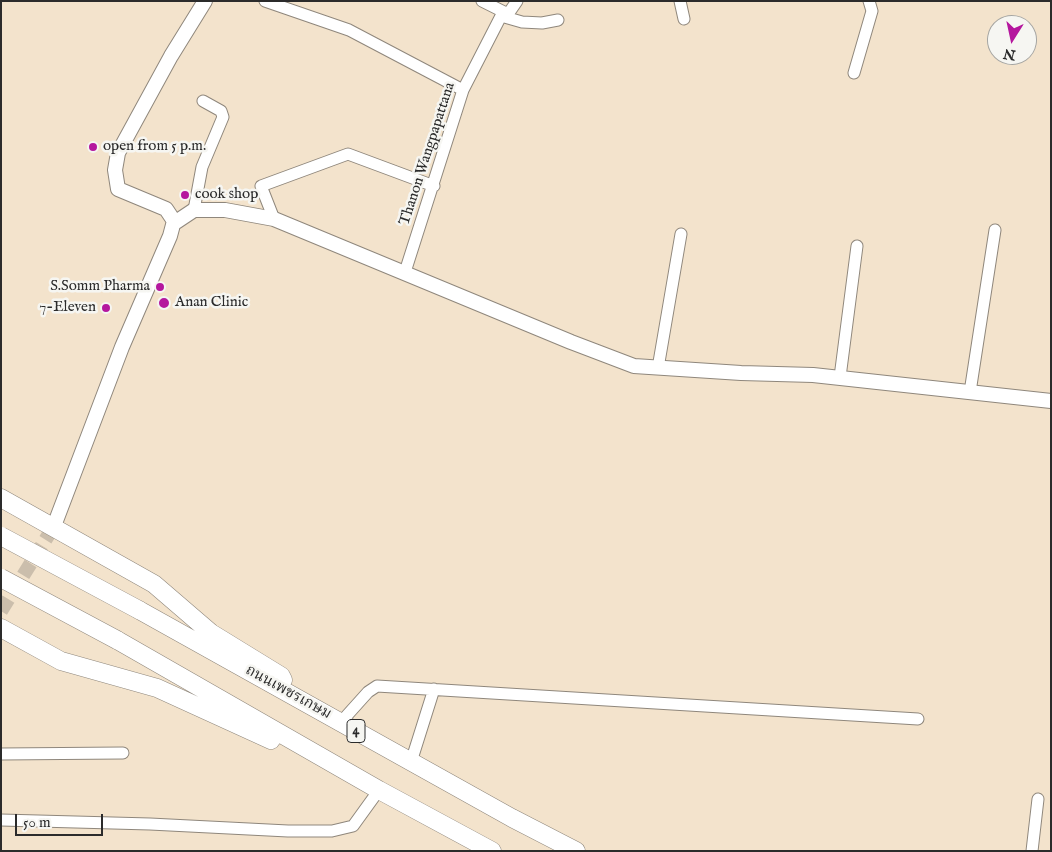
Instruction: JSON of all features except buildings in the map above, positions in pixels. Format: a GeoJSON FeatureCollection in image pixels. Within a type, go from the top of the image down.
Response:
{"type":"FeatureCollection","features":[{"type":"Feature","properties":{"kind":"highway"},"geometry":{"type":"LineString","coordinates":[[1,498],[54,526],[154,584],[211,633],[281,676],[290,694]]}},
{"type":"Feature","properties":{"kind":"highway","name":"ถนนเพชรเกษม"},"geometry":{"type":"LineString","coordinates":[[1,536],[576,851]]}},
{"type":"Feature","properties":{"kind":"highway"},"geometry":{"type":"LineString","coordinates":[[1,578],[117,640],[300,746],[492,851]]}},
{"type":"Feature","properties":{"kind":"highway"},"geometry":{"type":"LineString","coordinates":[[1,628],[61,661],[157,688],[280,744],[300,746]]}},
{"type":"Feature","properties":{"kind":"street"},"geometry":{"type":"LineString","coordinates":[[54,526],[122,347],[170,236],[174,221],[166,209],[118,190],[115,170],[118,153],[171,56],[205,1]]}},
{"type":"Feature","properties":{"kind":"street"},"geometry":{"type":"LineString","coordinates":[[265,1],[349,30],[464,90]]}},
{"type":"Feature","properties":{"kind":"street"},"geometry":{"type":"LineString","coordinates":[[482,1],[504,15],[522,22],[542,23],[558,20]]}},
{"type":"Feature","properties":{"kind":"street","name":"Thanon Wangpapattana"},"geometry":{"type":"LineString","coordinates":[[405,272],[464,90],[504,15],[517,1]]}},
{"type":"Feature","properties":{"kind":"street"},"geometry":{"type":"LineString","coordinates":[[680,1],[684,19]]}},
{"type":"Feature","properties":{"kind":"street"},"geometry":{"type":"LineString","coordinates":[[854,74],[872,12],[869,1]]}},
{"type":"Feature","properties":{"kind":"street"},"geometry":{"type":"LineString","coordinates":[[194,210],[202,167],[223,117],[221,111],[203,101]]}},
{"type":"Feature","properties":{"kind":"street"},"geometry":{"type":"LineString","coordinates":[[274,218],[261,186],[348,154],[434,186]]}},
{"type":"Feature","properties":{"kind":"street"},"geometry":{"type":"LineString","coordinates":[[176,222],[194,210],[225,210],[274,218],[571,342],[634,366],[840,377],[1051,401]]}},
{"type":"Feature","properties":{"kind":"street"},"geometry":{"type":"LineString","coordinates":[[970,392],[994,230]]}},
{"type":"Feature","properties":{"kind":"street"},"geometry":{"type":"LineString","coordinates":[[658,368],[681,234]]}},
{"type":"Feature","properties":{"kind":"street"},"geometry":{"type":"LineString","coordinates":[[840,377],[857,246]]}},
{"type":"Feature","properties":{"kind":"street"},"geometry":{"type":"LineString","coordinates":[[341,722],[368,692],[377,686],[918,719]]}},
{"type":"Feature","properties":{"kind":"street"},"geometry":{"type":"LineString","coordinates":[[412,762],[434,690]]}},
{"type":"Feature","properties":{"kind":"street"},"geometry":{"type":"LineString","coordinates":[[1,754],[123,753]]}},
{"type":"Feature","properties":{"kind":"street"},"geometry":{"type":"LineString","coordinates":[[1,820],[150,824],[288,832],[332,831],[353,826],[379,790]]}},
{"type":"Feature","properties":{"kind":"street"},"geometry":{"type":"LineString","coordinates":[[1032,851],[1038,799]]}},
{"type":"Feature","properties":{"kind":"tunnel"},"geometry":{"type":"LineString","coordinates":[[1,611],[54,526]]}},
{"type":"Feature","properties":{"kind":"place","name":"open from 5 p.m."},"geometry":{"type":"Point","coordinates":[93,147]}},
{"type":"Feature","properties":{"kind":"place","name":"cook shop"},"geometry":{"type":"Point","coordinates":[185,195]}},
{"type":"Feature","properties":{"kind":"place","name":"S.Somm Pharma"},"geometry":{"type":"Point","coordinates":[160,287]}},
{"type":"Feature","properties":{"kind":"place","name":"Anan Clinic"},"geometry":{"type":"Point","coordinates":[164,303]}},
{"type":"Feature","properties":{"kind":"place","name":"7-Eleven"},"geometry":{"type":"Point","coordinates":[106,308]}}]}
